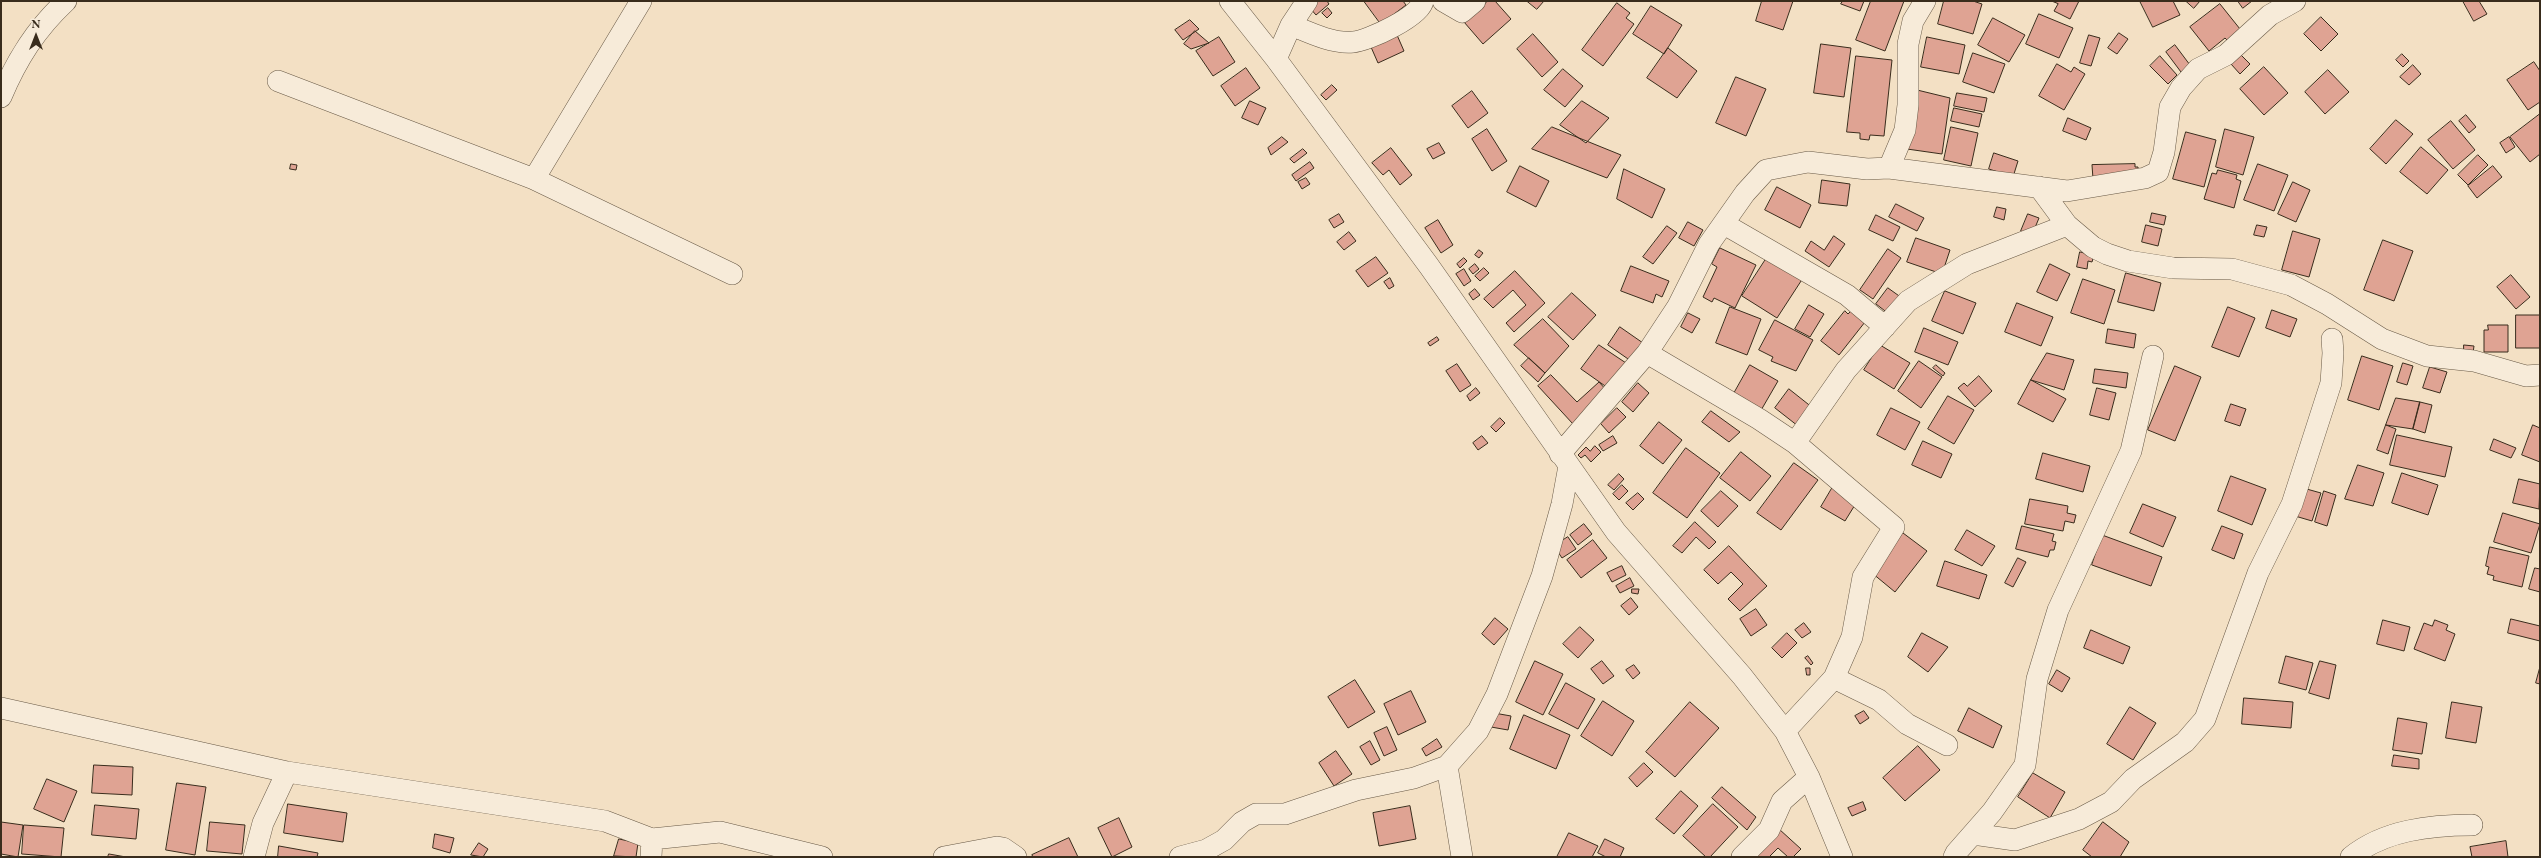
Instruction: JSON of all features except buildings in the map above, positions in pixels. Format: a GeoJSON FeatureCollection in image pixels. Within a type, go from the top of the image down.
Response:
{"type":"FeatureCollection","features":[{"type":"Feature","properties":{"kind":"street"},"geometry":{"type":"LineString","coordinates":[[1,97],[27,46],[42,23],[66,1]]}},
{"type":"Feature","properties":{"kind":"street"},"geometry":{"type":"LineString","coordinates":[[534,179],[641,1]]}},
{"type":"Feature","properties":{"kind":"street"},"geometry":{"type":"LineString","coordinates":[[1230,1],[1276,59],[1429,266],[1616,532],[1742,676],[1785,731],[1809,777],[1842,857]]}},
{"type":"Feature","properties":{"kind":"street"},"geometry":{"type":"LineString","coordinates":[[1276,59],[1291,25],[1307,1]]}},
{"type":"Feature","properties":{"kind":"street"},"geometry":{"type":"LineString","coordinates":[[1291,25],[1319,37],[1354,42],[1388,29],[1413,14],[1422,5],[1423,1]]}},
{"type":"Feature","properties":{"kind":"street"},"geometry":{"type":"LineString","coordinates":[[1443,1],[1462,12],[1475,1]]}},
{"type":"Feature","properties":{"kind":"street"},"geometry":{"type":"LineString","coordinates":[[1889,168],[1905,130],[1908,105],[1908,44],[1913,21],[1925,1]]}},
{"type":"Feature","properties":{"kind":"street"},"geometry":{"type":"LineString","coordinates":[[1180,857],[1206,850],[1218,843],[1242,822],[1256,814],[1285,814],[1356,790],[1414,778],[1447,766],[1478,731],[1498,694],[1542,576],[1562,504],[1565,460],[1647,353],[1678,306],[1709,244],[1745,193],[1766,170],[1808,162],[1867,169],[1889,168],[2067,191],[2145,178],[2158,172],[2164,152],[2170,107],[2181,88],[2198,69],[2226,55],[2270,15],[2295,1]]}},
{"type":"Feature","properties":{"kind":"street"},"geometry":{"type":"LineString","coordinates":[[278,81],[534,179],[732,274]]}},
{"type":"Feature","properties":{"kind":"street"},"geometry":{"type":"LineString","coordinates":[[2039,187],[2067,224],[2093,247],[2107,254],[2128,261],[2173,268],[2232,269],[2291,285],[2327,304],[2382,339],[2427,356],[2474,361],[2526,376],[2540,375]]}},
{"type":"Feature","properties":{"kind":"street"},"geometry":{"type":"LineString","coordinates":[[1724,224],[1847,295],[1885,326]]}},
{"type":"Feature","properties":{"kind":"street"},"geometry":{"type":"LineString","coordinates":[[1794,443],[1846,370],[1908,301],[1967,264],[2067,224]]}},
{"type":"Feature","properties":{"kind":"street"},"geometry":{"type":"LineString","coordinates":[[1972,834],[2015,840],[2079,819],[2111,802],[2133,779],[2185,742],[2205,719],[2258,573],[2292,504],[2331,383],[2332,339]]}},
{"type":"Feature","properties":{"kind":"street"},"geometry":{"type":"LineString","coordinates":[[1647,353],[1759,419],[1794,443],[1894,528],[1863,577],[1852,637],[1834,678],[1785,731]]}},
{"type":"Feature","properties":{"kind":"street"},"geometry":{"type":"LineString","coordinates":[[1954,857],[1992,812],[2025,765],[2037,678],[2058,610],[2132,451],[2153,356]]}},
{"type":"Feature","properties":{"kind":"street"},"geometry":{"type":"LineString","coordinates":[[1834,678],[1879,700],[1907,724],[1946,745]]}},
{"type":"Feature","properties":{"kind":"street"},"geometry":{"type":"LineString","coordinates":[[1,708],[287,772],[605,821],[652,848],[720,832],[822,857]]}},
{"type":"Feature","properties":{"kind":"street"},"geometry":{"type":"LineString","coordinates":[[1447,766],[1462,857]]}},
{"type":"Feature","properties":{"kind":"street"},"geometry":{"type":"LineString","coordinates":[[254,857],[263,824],[287,772]]}},
{"type":"Feature","properties":{"kind":"street"},"geometry":{"type":"LineString","coordinates":[[1742,857],[1768,830],[1782,801],[1809,777]]}},
{"type":"Feature","properties":{"kind":"street"},"geometry":{"type":"LineString","coordinates":[[2351,857],[2364,846],[2404,832],[2472,825]]}},
{"type":"Feature","properties":{"kind":"street"},"geometry":{"type":"LineString","coordinates":[[944,857],[997,847],[1003,848],[1016,857]]}}]}
